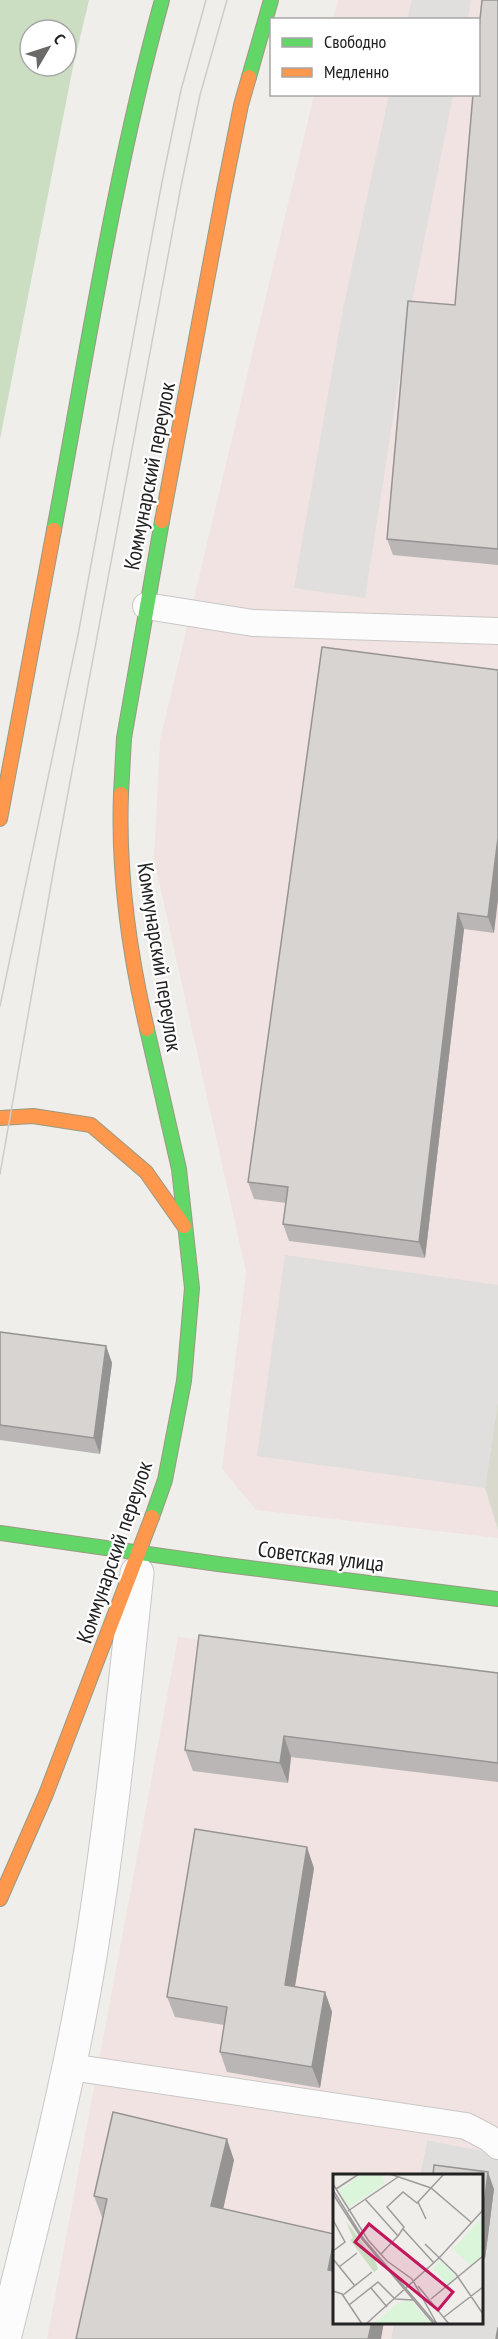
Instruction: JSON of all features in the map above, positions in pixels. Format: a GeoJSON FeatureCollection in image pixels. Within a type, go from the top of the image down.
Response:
{"type":"FeatureCollection","features":[{"type":"Feature","properties":{"kind":"main road"},"geometry":{"type":"LineString","coordinates":[[0,819],[120,174],[140,79],[162,0]]}},
{"type":"Feature","properties":{"kind":"main road","name":"Коммунарский переулок"},"geometry":{"type":"LineString","coordinates":[[0,1899],[46,1794],[140,1553],[165,1480],[184,1381],[192,1288],[179,1169],[139,994],[125,906],[121,831],[124,738],[146,606],[225,184],[241,105],[271,0]]}},
{"type":"Feature","properties":{"kind":"main road"},"geometry":{"type":"LineString","coordinates":[[0,1118],[33,1116],[91,1125],[146,1172],[185,1228]]}},
{"type":"Feature","properties":{"kind":"main road","name":"Советская улица"},"geometry":{"type":"LineString","coordinates":[[0,1533],[498,1599]]}},
{"type":"Feature","properties":{"kind":"street"},"geometry":{"type":"LineString","coordinates":[[4,2339],[70,2067],[88,1967],[113,1795],[140,1553]]}},
{"type":"Feature","properties":{"kind":"lane"},"geometry":{"type":"LineString","coordinates":[[146,606],[253,623],[498,631]]}},
{"type":"Feature","properties":{"kind":"lane"},"geometry":{"type":"LineString","coordinates":[[70,2067],[466,2126],[489,2138],[498,2146]]}},
{"type":"Feature","properties":{"kind":"shaded area"},"geometry":{"type":"Polygon","coordinates":[[[338,0],[498,0],[498,1399],[485,1488],[498,1530],[498,1538],[256,1510],[222,1469],[246,1272],[154,859],[160,740],[314,96],[480,96],[480,18],[333,18],[338,0]]]}},
{"type":"Feature","properties":{"kind":"shaded area"},"geometry":{"type":"Polygon","coordinates":[[[412,0],[471,0],[468,18],[407,18],[412,0]]]}},
{"type":"Feature","properties":{"kind":"shaded area"},"geometry":{"type":"Polygon","coordinates":[[[389,96],[453,96],[409,316],[365,598],[294,588],[343,309],[389,96]]]}},
{"type":"Feature","properties":{"kind":"shaded area"},"geometry":{"type":"Polygon","coordinates":[[[285,1255],[498,1285],[498,1399],[485,1488],[257,1456],[285,1255]]]}},
{"type":"Feature","properties":{"kind":"shaded area"},"geometry":{"type":"Polygon","coordinates":[[[498,1399],[498,1530],[485,1488],[498,1399]]]}},
{"type":"Feature","properties":{"kind":"shaded area"},"geometry":{"type":"Polygon","coordinates":[[[178,1637],[498,1677],[498,2154],[427,2140],[420,2174],[333,2174],[333,2324],[394,2324],[391,2339],[47,2339],[178,1637]]]}},
{"type":"Feature","properties":{"kind":"shaded area"},"geometry":{"type":"Polygon","coordinates":[[[427,2140],[498,2154],[498,2339],[391,2339],[394,2324],[483,2324],[483,2174],[420,2174],[427,2140]]]}},
{"type":"Feature","properties":{"kind":"green space"},"geometry":{"type":"Polygon","coordinates":[[[0,0],[89,0],[78,46],[78,18],[18,18],[18,78],[71,78],[0,439],[0,0]]]}},
{"type":"Feature","properties":{"kind":"building"},"geometry":{"type":"Polygon","coordinates":[[[482,0],[498,0],[498,549],[387,539],[408,301],[455,305],[473,96],[480,96],[482,0]]]}},
{"type":"Feature","properties":{"kind":"building"},"geometry":{"type":"Polygon","coordinates":[[[322,647],[498,670],[498,838],[488,917],[458,913],[419,1242],[283,1224],[288,1187],[248,1182],[322,647]]]}},
{"type":"Feature","properties":{"kind":"building"},"geometry":{"type":"Polygon","coordinates":[[[0,1332],[106,1346],[94,1438],[0,1425],[0,1332]]]}},
{"type":"Feature","properties":{"kind":"building"},"geometry":{"type":"Polygon","coordinates":[[[199,1635],[498,1673],[498,1763],[284,1736],[280,1763],[185,1750],[199,1635]]]}},
{"type":"Feature","properties":{"kind":"building"},"geometry":{"type":"Polygon","coordinates":[[[195,1829],[307,1847],[285,1985],[325,1992],[312,2067],[220,2052],[227,2007],[167,1997],[195,1829]]]}},
{"type":"Feature","properties":{"kind":"building"},"geometry":{"type":"Polygon","coordinates":[[[113,2112],[227,2139],[211,2206],[333,2234],[328,2270],[333,2271],[333,2324],[372,2324],[368,2339],[76,2339],[107,2199],[94,2196],[113,2112]]]}},
{"type":"Feature","properties":{"kind":"building"},"geometry":{"type":"Polygon","coordinates":[[[434,2165],[488,2172],[483,2214],[483,2174],[433,2174],[434,2165]]]}},
{"type":"Feature","properties":{"kind":"tram line"},"geometry":{"type":"LineString","coordinates":[[0,1006],[78,635],[162,182],[181,90],[206,0]]}},
{"type":"Feature","properties":{"kind":"tram line"},"geometry":{"type":"LineString","coordinates":[[0,1174],[54,868],[181,186],[200,95],[227,0]]}},
{"type":"Feature","properties":{"kind":"traffic: fast"},"geometry":{"type":"LineString","coordinates":[[54,530],[115,197],[162,0]]}},
{"type":"Feature","properties":{"kind":"traffic: fast"},"geometry":{"type":"LineString","coordinates":[[249,77],[271,0]]}},
{"type":"Feature","properties":{"kind":"traffic: fast"},"geometry":{"type":"LineString","coordinates":[[121,794],[124,738],[162,521]]}},
{"type":"Feature","properties":{"kind":"traffic: fast"},"geometry":{"type":"LineString","coordinates":[[147,1029],[179,1169],[192,1288],[184,1381],[165,1480],[152,1517]]}},
{"type":"Feature","properties":{"kind":"traffic: fast"},"geometry":{"type":"LineString","coordinates":[[0,1533],[218,1564],[498,1599]]}},
{"type":"Feature","properties":{"kind":"traffic: slow"},"geometry":{"type":"LineString","coordinates":[[162,521],[223,195],[249,77]]}},
{"type":"Feature","properties":{"kind":"traffic: slow"},"geometry":{"type":"LineString","coordinates":[[0,819],[54,530]]}},
{"type":"Feature","properties":{"kind":"traffic: slow"},"geometry":{"type":"LineString","coordinates":[[121,794],[121,853],[126,912],[147,1029]]}},
{"type":"Feature","properties":{"kind":"traffic: slow"},"geometry":{"type":"LineString","coordinates":[[0,1118],[33,1116],[91,1125],[146,1172],[184,1226]]}},
{"type":"Feature","properties":{"kind":"traffic: slow"},"geometry":{"type":"LineString","coordinates":[[0,1899],[46,1794],[152,1517]]}}]}
